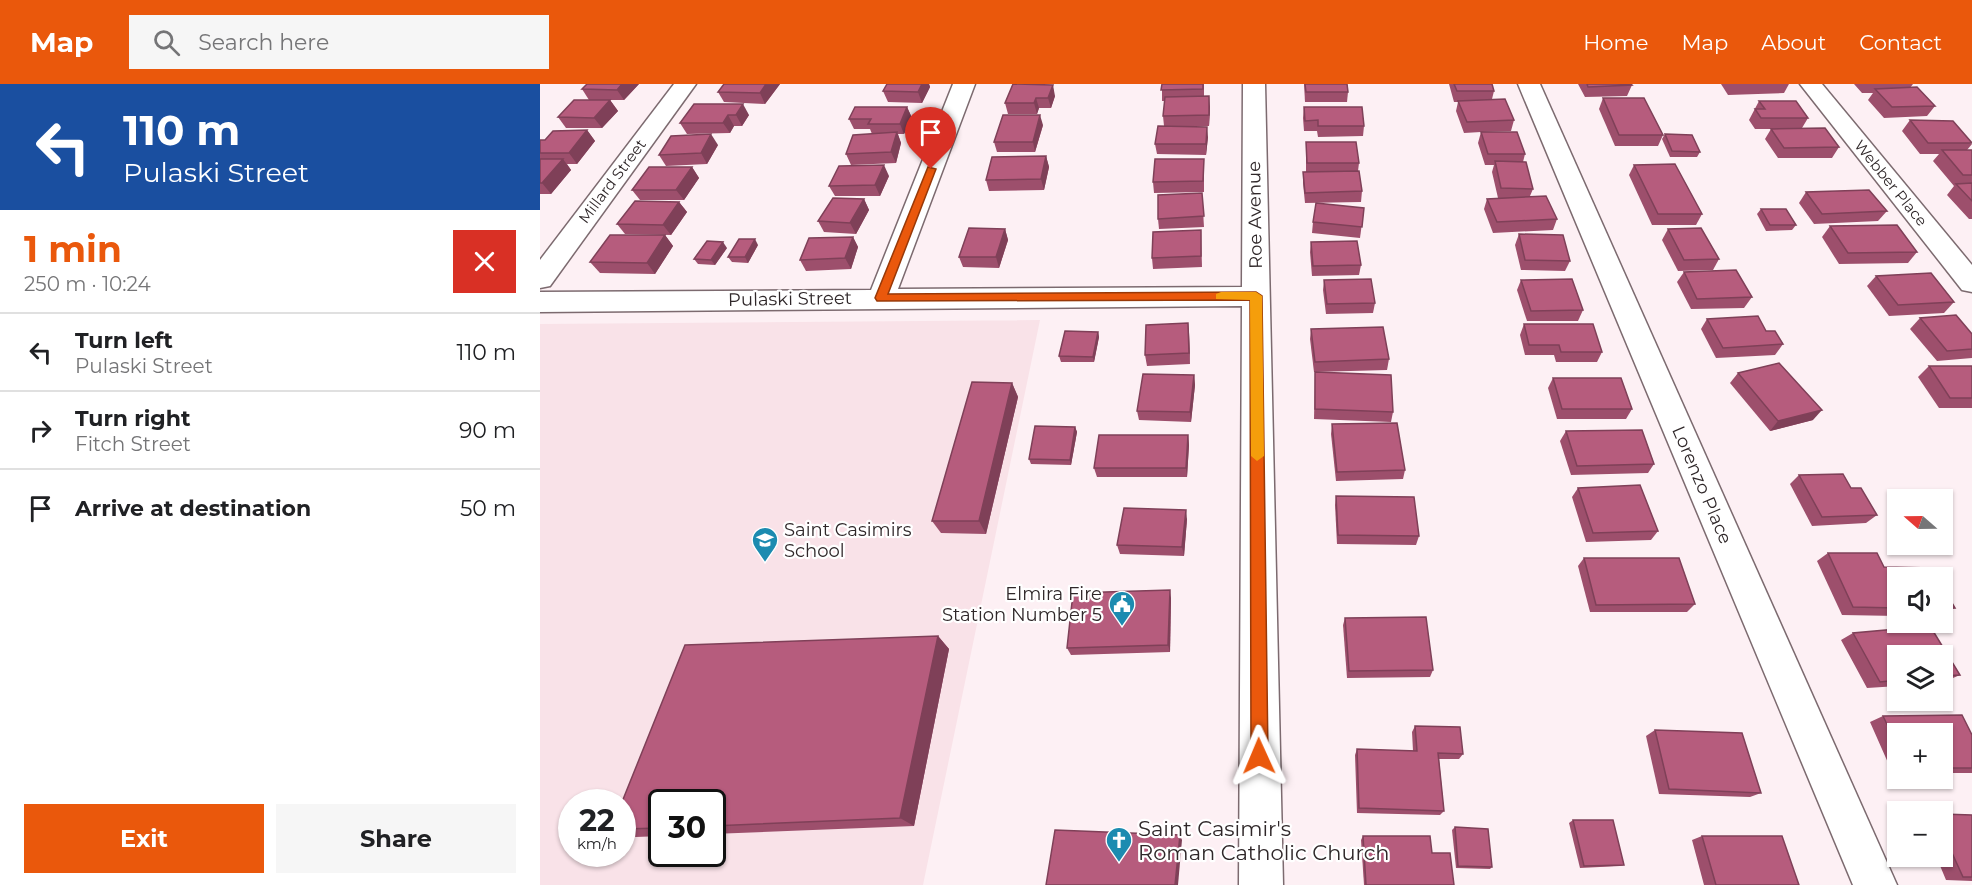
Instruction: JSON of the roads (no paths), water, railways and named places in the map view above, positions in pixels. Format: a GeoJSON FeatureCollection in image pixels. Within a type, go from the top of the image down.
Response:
{"type":"FeatureCollection","features":[{"type":"Feature","properties":{"kind":"street","name":"Millard Street"},"geometry":{"type":"LineString","coordinates":[[540,279],[685,84]]}},
{"type":"Feature","properties":{"kind":"street"},"geometry":{"type":"LineString","coordinates":[[881,298],[964,84]]}},
{"type":"Feature","properties":{"kind":"street","name":"Roe Avenue"},"geometry":{"type":"LineString","coordinates":[[1254,84],[1261,885]]}},
{"type":"Feature","properties":{"kind":"street","name":"Lorenzo Place"},"geometry":{"type":"LineString","coordinates":[[1529,84],[1875,885]]}},
{"type":"Feature","properties":{"kind":"street","name":"Webber Place"},"geometry":{"type":"LineString","coordinates":[[1811,84],[1972,283]]}},
{"type":"Feature","properties":{"kind":"street","name":"Pulaski Street"},"geometry":{"type":"LineString","coordinates":[[540,302],[1256,296]]}},
{"type":"Feature","properties":{"kind":"place","name":"Saint Casimirs School"},"geometry":{"type":"Point","coordinates":[765,563]}},
{"type":"Feature","properties":{"kind":"place","name":"Elmira Fire Station Number 5"},"geometry":{"type":"Point","coordinates":[1122,627]}},
{"type":"Feature","properties":{"kind":"place","name":"Saint Casimir's Roman Catholic Church"},"geometry":{"type":"Point","coordinates":[1119,863]}}]}
